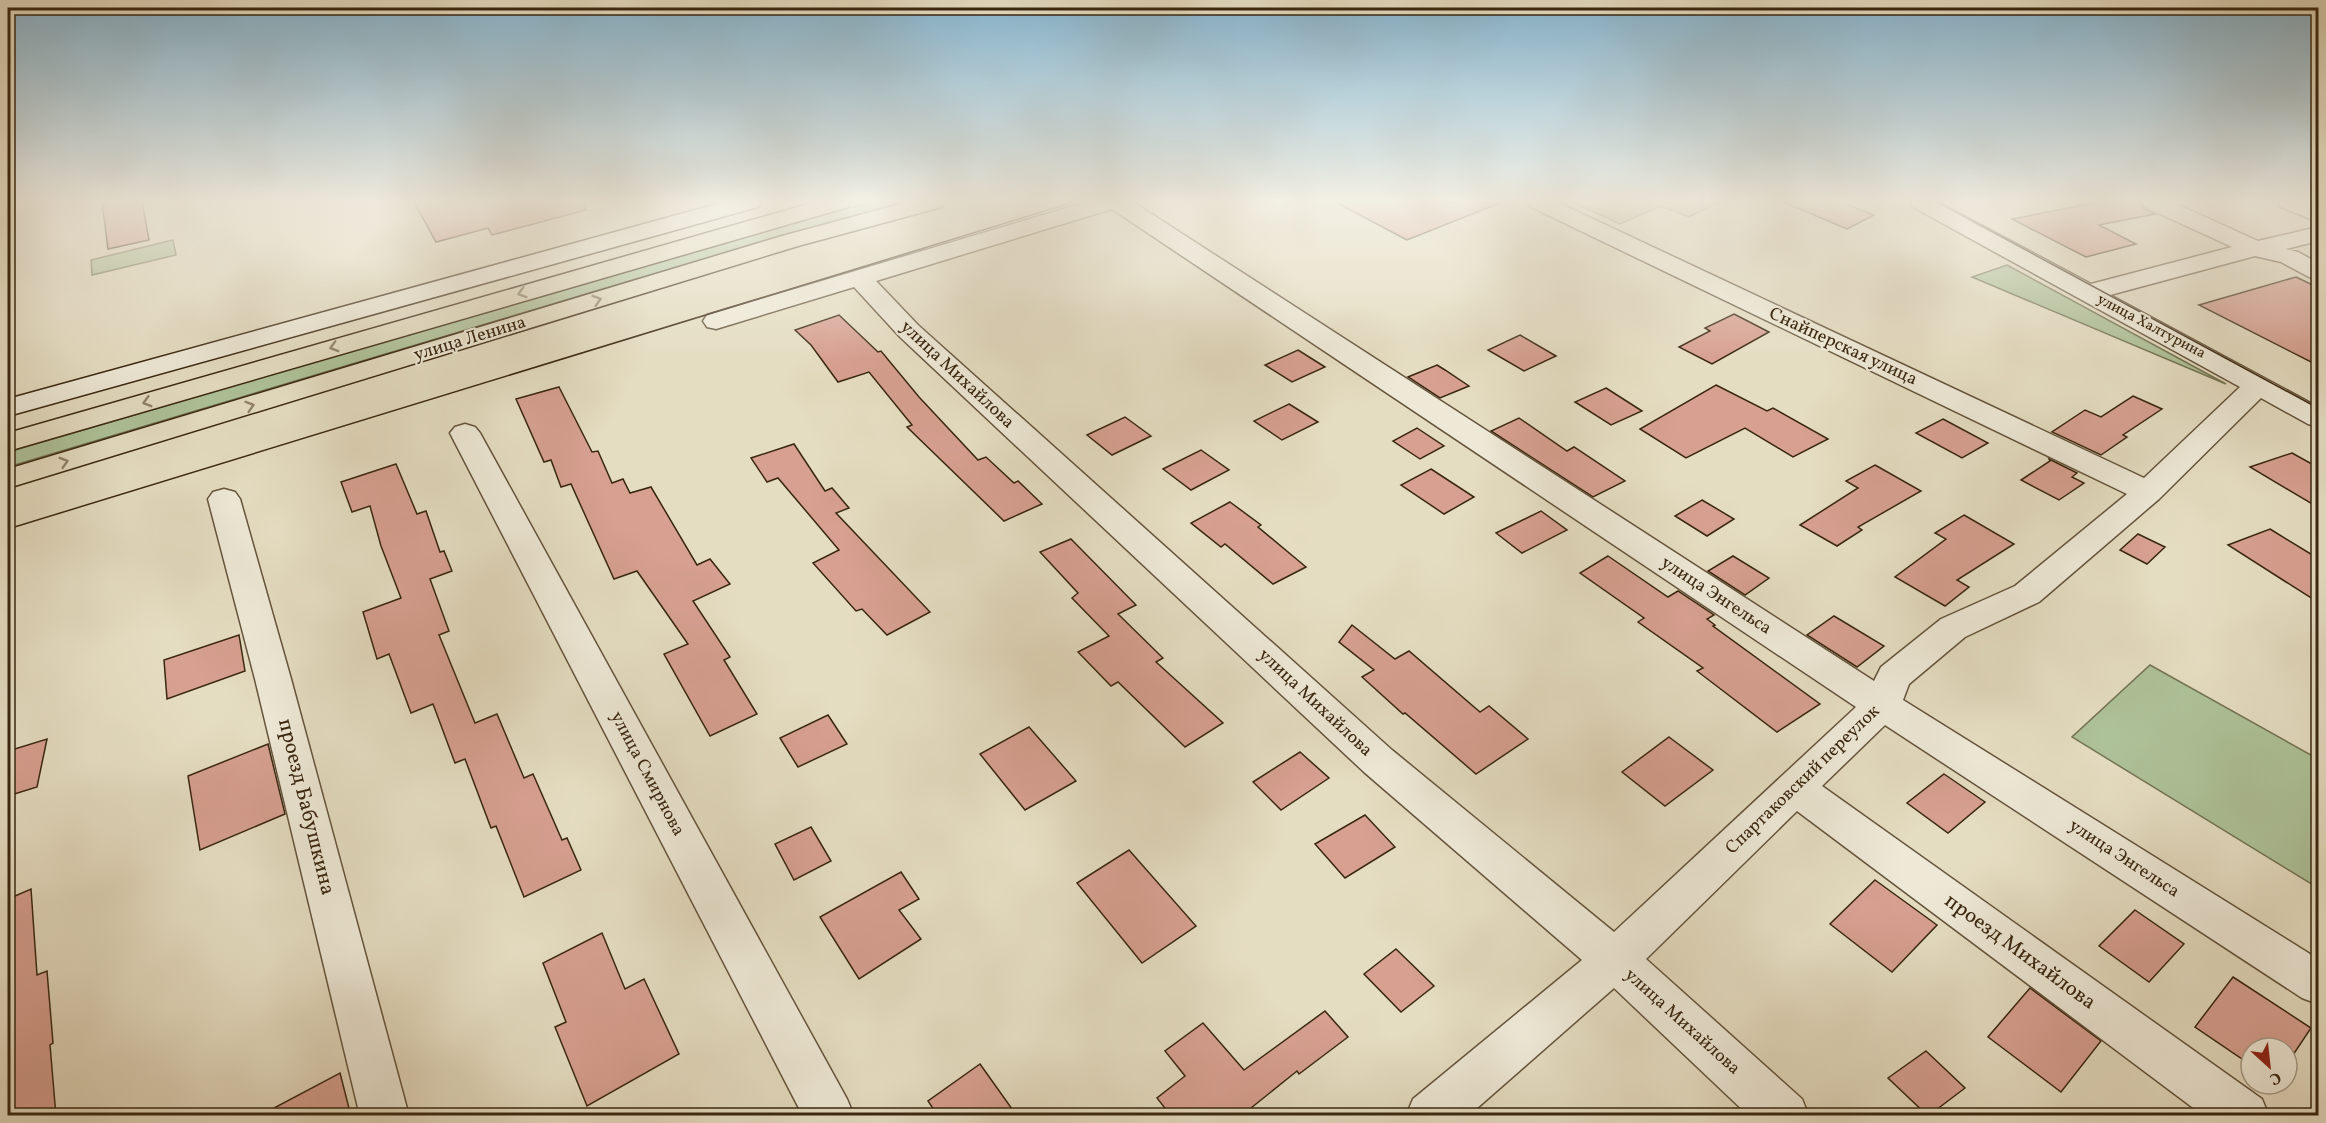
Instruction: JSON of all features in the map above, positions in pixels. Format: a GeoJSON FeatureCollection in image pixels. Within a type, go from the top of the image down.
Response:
{"type":"FeatureCollection","features":[{"type":"Feature","properties":{"kind":"main road","name":"улица Ленина"},"geometry":{"type":"LineString","coordinates":[[8,442],[658,254]]}},
{"type":"Feature","properties":{"kind":"main road","name":"улица Ленина"},"geometry":{"type":"LineString","coordinates":[[8,479],[746,254]]}},
{"type":"Feature","properties":{"kind":"street"},"geometry":{"type":"LineString","coordinates":[[8,408],[561,254]]}},
{"type":"Feature","properties":{"kind":"street"},"geometry":{"type":"LineString","coordinates":[[716,321],[935,254]]}},
{"type":"Feature","properties":{"kind":"street","name":"улица Энгельса"},"geometry":{"type":"LineString","coordinates":[[1195,254],[1882,705],[2319,983]]}},
{"type":"Feature","properties":{"kind":"street","name":"Снайперская улица"},"geometry":{"type":"LineString","coordinates":[[1649,254],[2148,492]]}},
{"type":"Feature","properties":{"kind":"street","name":"улица Халтурина"},"geometry":{"type":"LineString","coordinates":[[2017,254],[2319,418]]}},
{"type":"Feature","properties":{"kind":"street"},"geometry":{"type":"LineString","coordinates":[[2088,293],[2234,254]]}},
{"type":"Feature","properties":{"kind":"street"},"geometry":{"type":"LineString","coordinates":[[2278,254],[2289,257],[2319,272]]}},
{"type":"Feature","properties":{"kind":"street","name":"улица Михайлова"},"geometry":{"type":"LineString","coordinates":[[858,277],[909,331],[1378,761],[1616,960],[1785,1116]]}},
{"type":"Feature","properties":{"kind":"street","name":"Спартаковский переулок"},"geometry":{"type":"LineString","coordinates":[[1430,1116],[1616,960],[1882,705],[1894,676],[1953,628],[2027,594],[2148,492],[2258,385]]}},
{"type":"Feature","properties":{"kind":"street","name":"улица Смирнова"},"geometry":{"type":"LineString","coordinates":[[465,433],[830,1116]]}},
{"type":"Feature","properties":{"kind":"street","name":"проезд Бабушкина"},"geometry":{"type":"LineString","coordinates":[[224,499],[276,690],[385,1116]]}},
{"type":"Feature","properties":{"kind":"street","name":"проезд Михайлова"},"geometry":{"type":"LineString","coordinates":[[1796,788],[2245,1116]]}},
{"type":"Feature","properties":{"kind":"green space"},"geometry":{"type":"Polygon","coordinates":[[[114,254],[176,255],[92,275],[91,260],[114,254]]]}},
{"type":"Feature","properties":{"kind":"green space"},"geometry":{"type":"Polygon","coordinates":[[[682,254],[724,254],[8,467],[8,452],[682,254]]]}},
{"type":"Feature","properties":{"kind":"green space"},"geometry":{"type":"Polygon","coordinates":[[[2007,265],[2226,384],[1972,277],[2007,265]]]}},
{"type":"Feature","properties":{"kind":"green space"},"geometry":{"type":"Polygon","coordinates":[[[2150,665],[2318,759],[2318,888],[2072,737],[2150,665]]]}},
{"type":"Feature","properties":{"kind":"building"},"geometry":{"type":"Polygon","coordinates":[[[2296,277],[2319,288],[2319,366],[2199,305],[2296,277]]]}},
{"type":"Feature","properties":{"kind":"building"},"geometry":{"type":"Polygon","coordinates":[[[1734,314],[1769,332],[1712,364],[1679,347],[1710,331],[1705,328],[1734,314]]]}},
{"type":"Feature","properties":{"kind":"building"},"geometry":{"type":"Polygon","coordinates":[[[839,315],[878,352],[881,351],[919,397],[978,460],[986,457],[1014,483],[1018,481],[1042,504],[1004,521],[907,427],[912,425],[869,372],[838,382],[811,345],[795,330],[839,315]]]}},
{"type":"Feature","properties":{"kind":"building"},"geometry":{"type":"Polygon","coordinates":[[[1520,335],[1556,356],[1524,371],[1488,350],[1520,335]]]}},
{"type":"Feature","properties":{"kind":"building"},"geometry":{"type":"Polygon","coordinates":[[[1298,350],[1325,367],[1292,382],[1265,365],[1298,350]]]}},
{"type":"Feature","properties":{"kind":"building"},"geometry":{"type":"Polygon","coordinates":[[[1437,365],[1469,386],[1440,398],[1408,377],[1437,365]]]}},
{"type":"Feature","properties":{"kind":"building"},"geometry":{"type":"Polygon","coordinates":[[[1716,385],[1767,411],[1773,408],[1828,439],[1793,457],[1745,428],[1686,458],[1640,429],[1716,385]]]}},
{"type":"Feature","properties":{"kind":"building"},"geometry":{"type":"Polygon","coordinates":[[[559,387],[592,452],[598,451],[612,483],[623,479],[630,493],[651,487],[697,565],[710,559],[730,584],[693,601],[730,657],[724,660],[757,714],[710,736],[664,654],[688,644],[637,571],[614,579],[571,484],[561,487],[551,460],[544,462],[516,399],[559,387]]]}},
{"type":"Feature","properties":{"kind":"building"},"geometry":{"type":"Polygon","coordinates":[[[1606,388],[1642,411],[1611,425],[1575,402],[1606,388]]]}},
{"type":"Feature","properties":{"kind":"building"},"geometry":{"type":"Polygon","coordinates":[[[2133,396],[2162,409],[2123,435],[2127,437],[2101,455],[2052,432],[2085,410],[2101,417],[2133,396]]]}},
{"type":"Feature","properties":{"kind":"building"},"geometry":{"type":"Polygon","coordinates":[[[1289,404],[1318,422],[1282,440],[1254,421],[1289,404]]]}},
{"type":"Feature","properties":{"kind":"building"},"geometry":{"type":"Polygon","coordinates":[[[1125,417],[1151,436],[1112,455],[1087,435],[1125,417]]]}},
{"type":"Feature","properties":{"kind":"building"},"geometry":{"type":"Polygon","coordinates":[[[1519,418],[1567,451],[1574,447],[1625,481],[1593,497],[1491,431],[1519,418]]]}},
{"type":"Feature","properties":{"kind":"building"},"geometry":{"type":"Polygon","coordinates":[[[1943,419],[1988,443],[1962,458],[1916,433],[1943,419]]]}},
{"type":"Feature","properties":{"kind":"building"},"geometry":{"type":"Polygon","coordinates":[[[1417,428],[1444,446],[1420,459],[1393,441],[1417,428]]]}},
{"type":"Feature","properties":{"kind":"building"},"geometry":{"type":"Polygon","coordinates":[[[794,444],[825,491],[832,488],[849,508],[836,513],[930,612],[887,635],[862,609],[856,611],[813,563],[839,550],[778,478],[767,482],[751,458],[794,444]]]}},
{"type":"Feature","properties":{"kind":"building"},"geometry":{"type":"Polygon","coordinates":[[[1201,450],[1229,470],[1191,490],[1163,469],[1201,450]]]}},
{"type":"Feature","properties":{"kind":"building"},"geometry":{"type":"Polygon","coordinates":[[[2292,453],[2319,468],[2319,508],[2250,467],[2292,453]]]}},
{"type":"Feature","properties":{"kind":"building"},"geometry":{"type":"Polygon","coordinates":[[[2049,459],[2077,473],[2072,477],[2084,483],[2059,500],[2021,480],[2050,461],[2049,459]]]}},
{"type":"Feature","properties":{"kind":"building"},"geometry":{"type":"Polygon","coordinates":[[[396,464],[417,514],[426,511],[440,552],[444,551],[452,571],[430,579],[449,631],[439,635],[475,723],[497,714],[524,778],[533,774],[562,840],[567,838],[581,870],[524,897],[496,826],[491,828],[465,759],[455,763],[433,704],[411,713],[389,654],[377,659],[363,612],[401,598],[381,546],[370,506],[352,512],[341,482],[396,464]]]}},
{"type":"Feature","properties":{"kind":"building"},"geometry":{"type":"Polygon","coordinates":[[[1875,465],[1921,491],[1858,527],[1862,530],[1837,546],[1800,525],[1858,488],[1846,481],[1875,465]]]}},
{"type":"Feature","properties":{"kind":"building"},"geometry":{"type":"Polygon","coordinates":[[[1431,469],[1474,497],[1444,514],[1401,485],[1431,469]]]}},
{"type":"Feature","properties":{"kind":"building"},"geometry":{"type":"Polygon","coordinates":[[[1702,500],[1734,519],[1707,536],[1675,516],[1702,500]]]}},
{"type":"Feature","properties":{"kind":"building"},"geometry":{"type":"Polygon","coordinates":[[[1230,502],[1261,525],[1258,527],[1306,567],[1273,584],[1225,544],[1221,547],[1191,523],[1230,502]]]}},
{"type":"Feature","properties":{"kind":"building"},"geometry":{"type":"Polygon","coordinates":[[[1541,511],[1567,530],[1522,553],[1496,533],[1541,511]]]}},
{"type":"Feature","properties":{"kind":"building"},"geometry":{"type":"Polygon","coordinates":[[[1964,515],[2014,544],[1957,580],[1969,587],[1945,606],[1895,577],[1946,539],[1935,533],[1964,515]]]}},
{"type":"Feature","properties":{"kind":"building"},"geometry":{"type":"Polygon","coordinates":[[[2270,529],[2319,559],[2319,603],[2228,545],[2270,529]]]}},
{"type":"Feature","properties":{"kind":"building"},"geometry":{"type":"Polygon","coordinates":[[[2138,534],[2165,547],[2147,564],[2120,550],[2138,534]]]}},
{"type":"Feature","properties":{"kind":"building"},"geometry":{"type":"Polygon","coordinates":[[[1071,539],[1136,605],[1118,614],[1163,658],[1156,662],[1223,723],[1185,747],[1118,682],[1111,686],[1078,652],[1109,636],[1072,598],[1078,593],[1040,552],[1071,539]]]}},
{"type":"Feature","properties":{"kind":"building"},"geometry":{"type":"Polygon","coordinates":[[[1608,556],[1668,597],[1678,591],[1714,615],[1707,619],[1715,625],[1713,626],[1820,704],[1777,732],[1697,671],[1703,668],[1638,622],[1644,618],[1580,573],[1608,556]]]}},
{"type":"Feature","properties":{"kind":"building"},"geometry":{"type":"Polygon","coordinates":[[[1733,556],[1769,578],[1745,595],[1708,571],[1733,556]]]}},
{"type":"Feature","properties":{"kind":"building"},"geometry":{"type":"Polygon","coordinates":[[[1834,616],[1884,646],[1857,667],[1807,635],[1834,616]]]}},
{"type":"Feature","properties":{"kind":"building"},"geometry":{"type":"Polygon","coordinates":[[[1352,625],[1395,659],[1409,651],[1480,712],[1489,706],[1528,739],[1476,774],[1362,677],[1374,670],[1339,642],[1352,625]]]}},
{"type":"Feature","properties":{"kind":"building"},"geometry":{"type":"Polygon","coordinates":[[[239,635],[245,671],[167,699],[164,660],[239,635]]]}},
{"type":"Feature","properties":{"kind":"building"},"geometry":{"type":"Polygon","coordinates":[[[828,715],[847,744],[798,767],[780,738],[828,715]]]}},
{"type":"Feature","properties":{"kind":"building"},"geometry":{"type":"Polygon","coordinates":[[[1029,727],[1076,781],[1025,810],[980,754],[1029,727]]]}},
{"type":"Feature","properties":{"kind":"building"},"geometry":{"type":"Polygon","coordinates":[[[1669,737],[1713,770],[1665,806],[1622,772],[1669,737]]]}},
{"type":"Feature","properties":{"kind":"building"},"geometry":{"type":"Polygon","coordinates":[[[47,739],[37,787],[8,796],[8,751],[47,739]]]}},
{"type":"Feature","properties":{"kind":"building"},"geometry":{"type":"Polygon","coordinates":[[[268,744],[285,814],[200,850],[188,776],[268,744]]]}},
{"type":"Feature","properties":{"kind":"building"},"geometry":{"type":"Polygon","coordinates":[[[1300,752],[1329,778],[1281,810],[1253,782],[1300,752]]]}},
{"type":"Feature","properties":{"kind":"building"},"geometry":{"type":"Polygon","coordinates":[[[1944,774],[1985,802],[1948,833],[1907,803],[1944,774]]]}},
{"type":"Feature","properties":{"kind":"building"},"geometry":{"type":"Polygon","coordinates":[[[1365,815],[1395,847],[1345,878],[1315,844],[1365,815]]]}},
{"type":"Feature","properties":{"kind":"building"},"geometry":{"type":"Polygon","coordinates":[[[811,827],[831,861],[794,880],[775,844],[811,827]]]}},
{"type":"Feature","properties":{"kind":"building"},"geometry":{"type":"Polygon","coordinates":[[[1129,850],[1196,926],[1142,963],[1077,883],[1129,850]]]}},
{"type":"Feature","properties":{"kind":"building"},"geometry":{"type":"Polygon","coordinates":[[[901,872],[919,899],[899,910],[921,939],[859,979],[820,917],[901,872]]]}},
{"type":"Feature","properties":{"kind":"building"},"geometry":{"type":"Polygon","coordinates":[[[1875,880],[1937,925],[1892,972],[1830,924],[1875,880]]]}},
{"type":"Feature","properties":{"kind":"building"},"geometry":{"type":"Polygon","coordinates":[[[31,889],[37,975],[47,971],[56,1116],[8,1116],[8,899],[31,889]]]}},
{"type":"Feature","properties":{"kind":"building"},"geometry":{"type":"Polygon","coordinates":[[[2135,910],[2184,944],[2149,982],[2099,946],[2135,910]]]}},
{"type":"Feature","properties":{"kind":"building"},"geometry":{"type":"Polygon","coordinates":[[[602,933],[625,989],[644,979],[679,1054],[587,1106],[555,1027],[566,1022],[543,963],[602,933]]]}},
{"type":"Feature","properties":{"kind":"building"},"geometry":{"type":"Polygon","coordinates":[[[1396,949],[1434,986],[1401,1012],[1364,974],[1396,949]]]}},
{"type":"Feature","properties":{"kind":"building"},"geometry":{"type":"Polygon","coordinates":[[[2233,977],[2311,1028],[2299,1046],[2299,1036],[2239,1036],[2239,1057],[2195,1027],[2233,977]]]}},
{"type":"Feature","properties":{"kind":"building"},"geometry":{"type":"Polygon","coordinates":[[[2030,988],[2101,1041],[2061,1092],[1988,1037],[2030,988]]]}},
{"type":"Feature","properties":{"kind":"building"},"geometry":{"type":"Polygon","coordinates":[[[1325,1011],[1348,1037],[1299,1074],[1297,1071],[1241,1116],[1171,1116],[1157,1098],[1185,1076],[1165,1051],[1203,1023],[1244,1070],[1325,1011]]]}},
{"type":"Feature","properties":{"kind":"building"},"geometry":{"type":"Polygon","coordinates":[[[1926,1051],[1965,1088],[1928,1116],[1888,1078],[1926,1051]]]}},
{"type":"Feature","properties":{"kind":"building"},"geometry":{"type":"Polygon","coordinates":[[[980,1064],[1017,1116],[938,1116],[928,1101],[980,1064]]]}},
{"type":"Feature","properties":{"kind":"building"},"geometry":{"type":"Polygon","coordinates":[[[340,1073],[351,1116],[259,1116],[340,1073]]]}},
{"type":"Feature","properties":{"kind":"tram line"},"geometry":{"type":"LineString","coordinates":[[8,529],[903,254]]}},
{"type":"Feature","properties":{"kind":"tram line"},"geometry":{"type":"LineString","coordinates":[[2034,254],[2318,408]]}}]}
